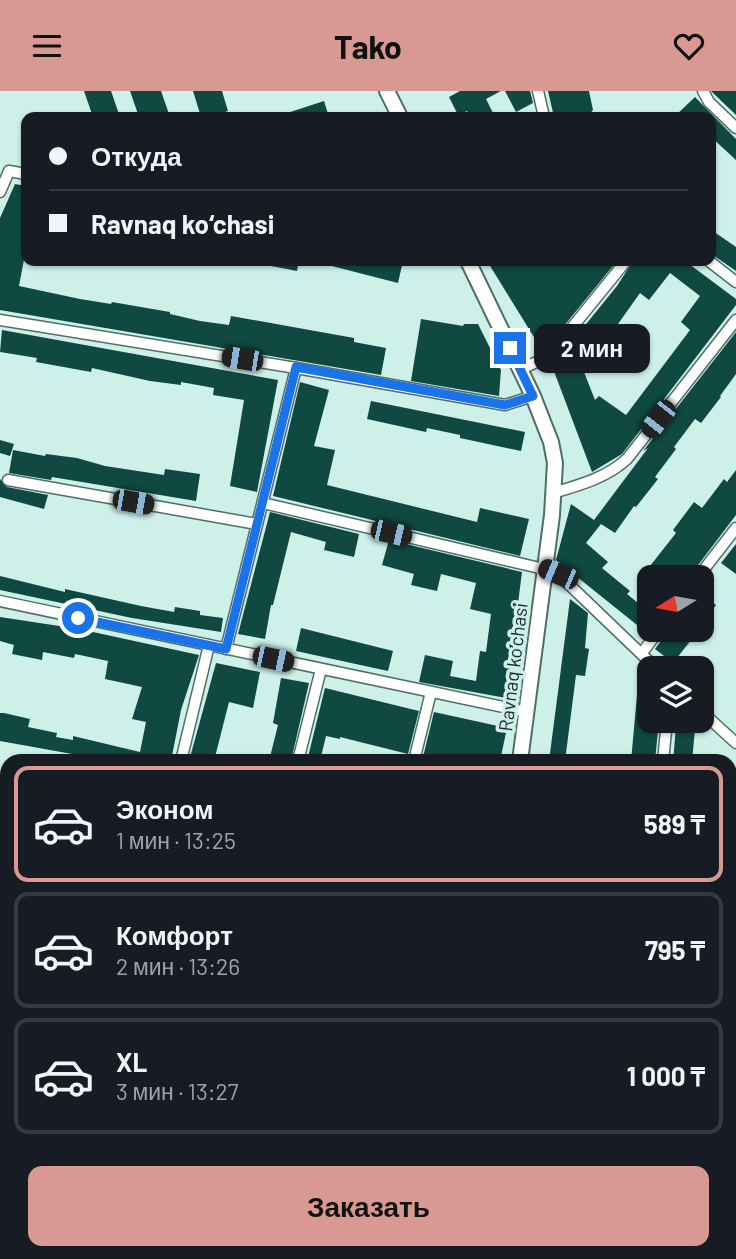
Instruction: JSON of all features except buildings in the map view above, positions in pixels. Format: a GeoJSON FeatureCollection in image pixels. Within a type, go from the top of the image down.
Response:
{"type":"FeatureCollection","features":[{"type":"Feature","properties":{"kind":"street"},"geometry":{"type":"LineString","coordinates":[[387,91],[398,112]]}},
{"type":"Feature","properties":{"kind":"street"},"geometry":{"type":"LineString","coordinates":[[538,91],[543,112]]}},
{"type":"Feature","properties":{"kind":"street"},"geometry":{"type":"LineString","coordinates":[[703,91],[709,102],[736,128]]}},
{"type":"Feature","properties":{"kind":"street"},"geometry":{"type":"LineString","coordinates":[[0,192],[9,170],[21,173]]}},
{"type":"Feature","properties":{"kind":"street","name":"Ravnaq ko‘chasi"},"geometry":{"type":"LineString","coordinates":[[470,266],[533,396],[551,442],[555,464],[554,493],[521,754]]}},
{"type":"Feature","properties":{"kind":"street"},"geometry":{"type":"LineString","coordinates":[[521,369],[548,357],[622,266]]}},
{"type":"Feature","properties":{"kind":"street"},"geometry":{"type":"LineString","coordinates":[[715,266],[736,282]]}},
{"type":"Feature","properties":{"kind":"street"},"geometry":{"type":"LineString","coordinates":[[0,320],[296,367],[505,405],[533,396]]}},
{"type":"Feature","properties":{"kind":"street"},"geometry":{"type":"LineString","coordinates":[[554,493],[597,479],[616,469],[627,459],[736,320]]}},
{"type":"Feature","properties":{"kind":"street"},"geometry":{"type":"LineString","coordinates":[[226,649],[296,367]]}},
{"type":"Feature","properties":{"kind":"street"},"geometry":{"type":"LineString","coordinates":[[8,480],[257,524]]}},
{"type":"Feature","properties":{"kind":"street"},"geometry":{"type":"LineString","coordinates":[[263,503],[558,574],[645,656]]}},
{"type":"Feature","properties":{"kind":"street"},"geometry":{"type":"LineString","coordinates":[[707,565],[736,528]]}},
{"type":"Feature","properties":{"kind":"street"},"geometry":{"type":"LineString","coordinates":[[0,601],[527,712]]}},
{"type":"Feature","properties":{"kind":"street"},"geometry":{"type":"LineString","coordinates":[[642,653],[650,642]]}},
{"type":"Feature","properties":{"kind":"street"},"geometry":{"type":"LineString","coordinates":[[183,754],[209,645]]}},
{"type":"Feature","properties":{"kind":"street"},"geometry":{"type":"LineString","coordinates":[[300,754],[321,669]]}},
{"type":"Feature","properties":{"kind":"street"},"geometry":{"type":"LineString","coordinates":[[416,754],[431,692]]}},
{"type":"Feature","properties":{"kind":"street"},"geometry":{"type":"LineString","coordinates":[[714,723],[736,742]]}},
{"type":"Feature","properties":{"kind":"street"},"geometry":{"type":"LineString","coordinates":[[664,754],[666,733]]}},
{"type":"Feature","properties":{"kind":"route"},"geometry":{"type":"LineString","coordinates":[[78,618],[226,649],[296,367],[505,405],[533,396],[510,348]]}}]}
